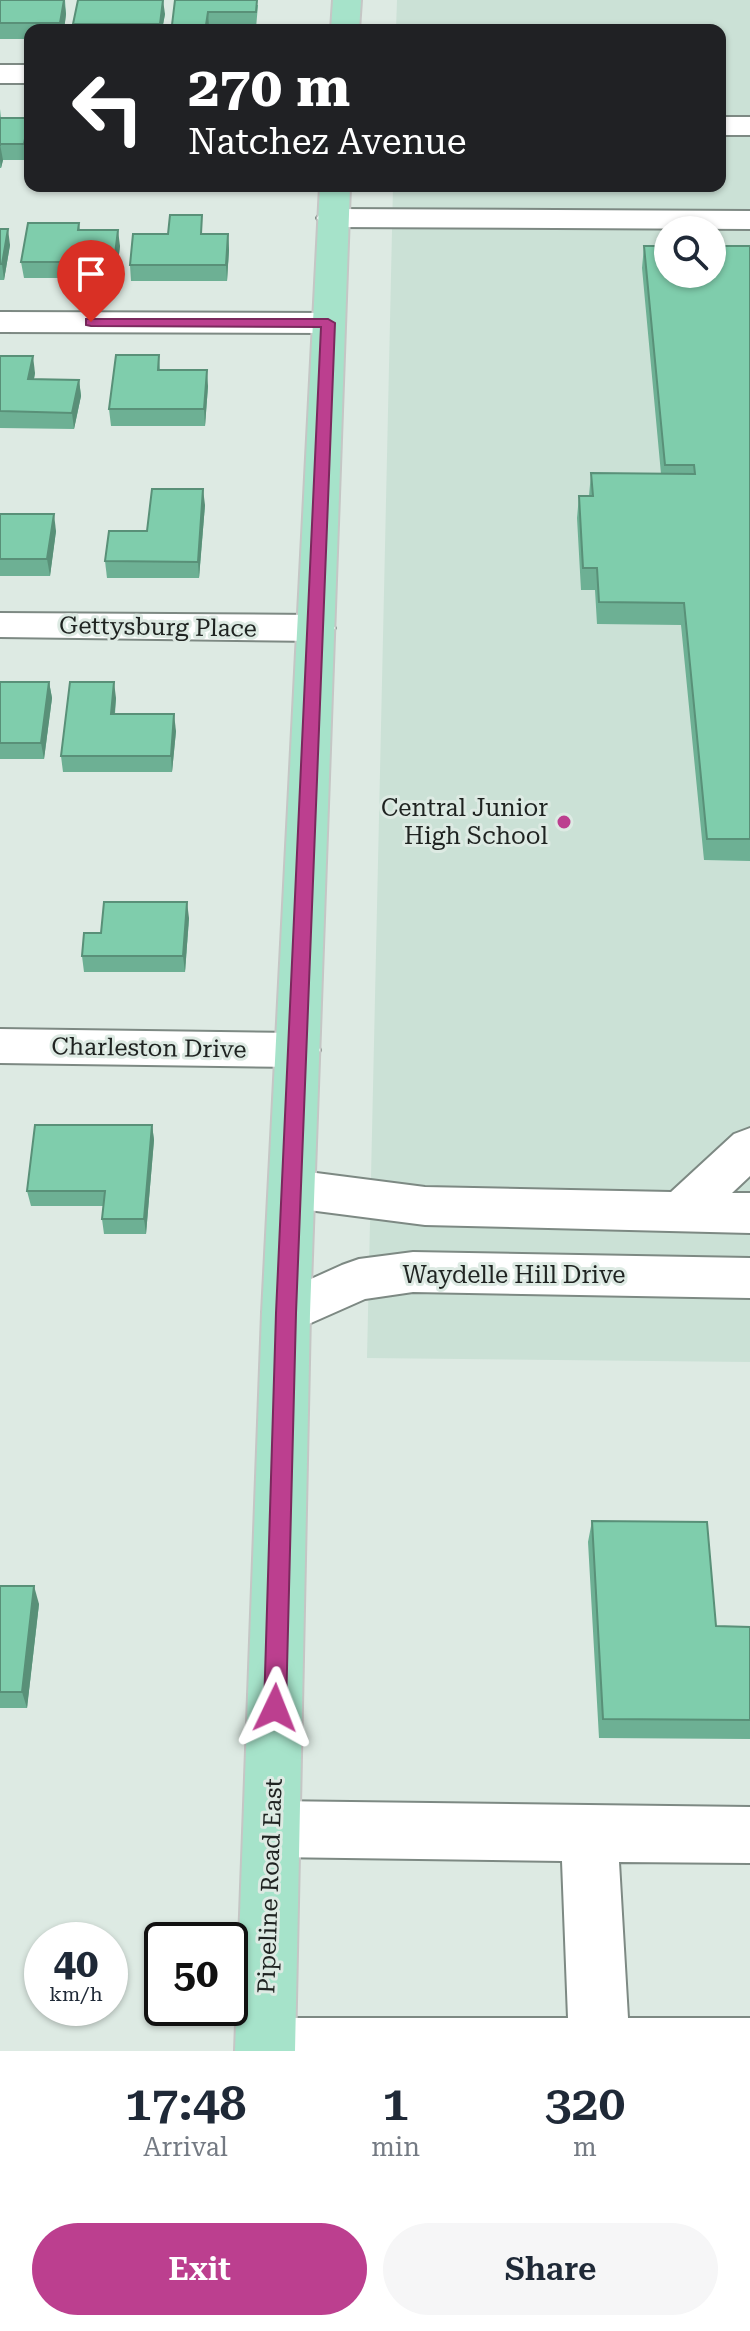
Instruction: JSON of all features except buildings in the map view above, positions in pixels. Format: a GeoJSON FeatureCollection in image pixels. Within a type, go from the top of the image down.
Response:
{"type":"FeatureCollection","features":[{"type":"Feature","properties":{"kind":"main road"},"geometry":{"type":"LineString","coordinates":[[345,24],[347,0]]}},
{"type":"Feature","properties":{"kind":"main road","name":"Pipeline Road East"},"geometry":{"type":"LineString","coordinates":[[265,2049],[286,1313],[334,202]]}},
{"type":"Feature","properties":{"kind":"street"},"geometry":{"type":"LineString","coordinates":[[0,74],[24,74]]}},
{"type":"Feature","properties":{"kind":"street"},"geometry":{"type":"LineString","coordinates":[[726,126],[750,126]]}},
{"type":"Feature","properties":{"kind":"street"},"geometry":{"type":"LineString","coordinates":[[510,219],[539,192]]}},
{"type":"Feature","properties":{"kind":"street"},"geometry":{"type":"LineString","coordinates":[[334,202],[510,219],[750,220]]}},
{"type":"Feature","properties":{"kind":"street"},"geometry":{"type":"LineString","coordinates":[[0,322],[328,323]]}},
{"type":"Feature","properties":{"kind":"street","name":"Gettysburg Place"},"geometry":{"type":"LineString","coordinates":[[0,625],[316,628]]}},
{"type":"Feature","properties":{"kind":"street","name":"Charleston Drive"},"geometry":{"type":"LineString","coordinates":[[0,1046],[298,1050]]}},
{"type":"Feature","properties":{"kind":"street"},"geometry":{"type":"LineString","coordinates":[[682,1211],[750,1147]]}},
{"type":"Feature","properties":{"kind":"street"},"geometry":{"type":"LineString","coordinates":[[293,1189],[425,1206],[750,1213]]}},
{"type":"Feature","properties":{"kind":"street","name":"Waydelle Hill Drive"},"geometry":{"type":"LineString","coordinates":[[286,1313],[359,1279],[413,1272],[750,1278]]}},
{"type":"Feature","properties":{"kind":"street"},"geometry":{"type":"LineString","coordinates":[[272,1829],[750,1835]]}},
{"type":"Feature","properties":{"kind":"street"},"geometry":{"type":"LineString","coordinates":[[589,1834],[600,2049]]}},
{"type":"Feature","properties":{"kind":"street"},"geometry":{"type":"LineString","coordinates":[[265,2049],[750,2048]]}},
{"type":"Feature","properties":{"kind":"shaded area","name":"Central Junior High School"},"geometry":{"type":"Polygon","coordinates":[[[397,0],[750,0],[750,1362],[367,1358],[393,192],[726,192],[726,24],[396,24],[397,0]]]}},
{"type":"Feature","properties":{"kind":"place","name":"Central Junior High School"},"geometry":{"type":"Point","coordinates":[564,822]}},
{"type":"Feature","properties":{"kind":"route"},"geometry":{"type":"LineString","coordinates":[[91,322],[328,323],[286,1313],[275,1708]]}}]}
